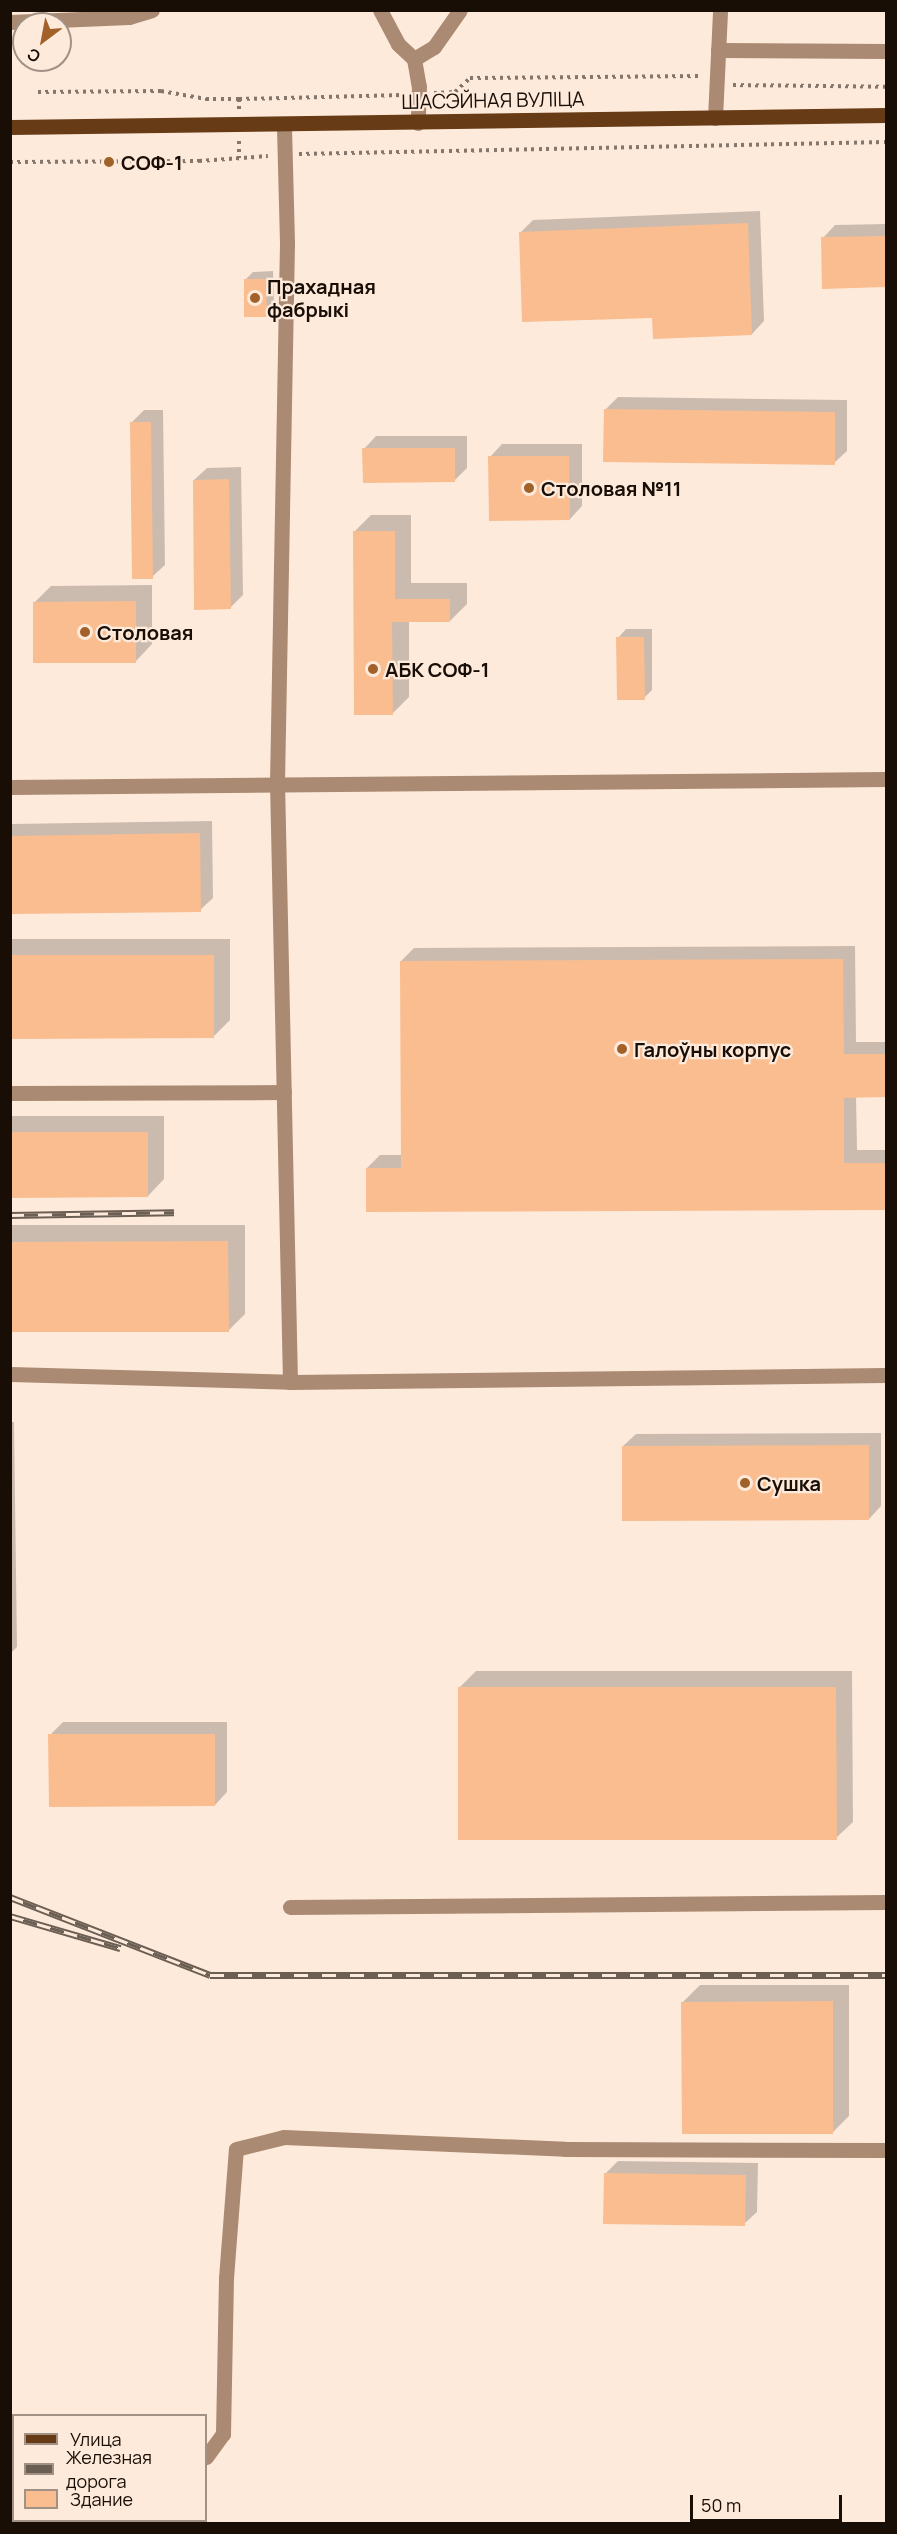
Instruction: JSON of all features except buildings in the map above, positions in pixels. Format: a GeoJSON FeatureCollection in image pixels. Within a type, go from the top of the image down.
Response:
{"type":"FeatureCollection","features":[{"type":"Feature","properties":{"kind":"main road","name":"ШАСЭЙНАЯ ВУЛІЦА"},"geometry":{"type":"LineString","coordinates":[[10,127],[886,115]]}},
{"type":"Feature","properties":{"kind":"lane"},"geometry":{"type":"LineString","coordinates":[[10,22],[129,17],[152,10]]}},
{"type":"Feature","properties":{"kind":"lane"},"geometry":{"type":"LineString","coordinates":[[380,10],[398,44],[414,59],[419,95],[418,123]]}},
{"type":"Feature","properties":{"kind":"lane"},"geometry":{"type":"LineString","coordinates":[[414,59],[434,47],[460,10]]}},
{"type":"Feature","properties":{"kind":"lane"},"geometry":{"type":"LineString","coordinates":[[715,118],[720,10]]}},
{"type":"Feature","properties":{"kind":"lane"},"geometry":{"type":"LineString","coordinates":[[718,50],[886,51]]}},
{"type":"Feature","properties":{"kind":"lane"},"geometry":{"type":"LineString","coordinates":[[284,124],[287,242],[277,615],[277,783],[290,1382]]}},
{"type":"Feature","properties":{"kind":"lane"},"geometry":{"type":"LineString","coordinates":[[10,787],[886,779]]}},
{"type":"Feature","properties":{"kind":"lane"},"geometry":{"type":"LineString","coordinates":[[10,1093],[284,1092]]}},
{"type":"Feature","properties":{"kind":"lane"},"geometry":{"type":"LineString","coordinates":[[10,1374],[290,1382],[886,1376]]}},
{"type":"Feature","properties":{"kind":"lane"},"geometry":{"type":"LineString","coordinates":[[290,1907],[886,1902]]}},
{"type":"Feature","properties":{"kind":"lane"},"geometry":{"type":"LineString","coordinates":[[207,2456],[223,2434],[226,2278],[236,2149],[285,2137],[565,2149],[886,2150]]}},
{"type":"Feature","properties":{"kind":"path"},"geometry":{"type":"LineString","coordinates":[[38,92],[161,91],[206,99],[419,95],[455,92],[470,78],[698,76],[741,87],[886,87]]}},
{"type":"Feature","properties":{"kind":"path"},"geometry":{"type":"LineString","coordinates":[[239,99],[239,158]]}},
{"type":"Feature","properties":{"kind":"path"},"geometry":{"type":"LineString","coordinates":[[10,162],[886,142]]}},
{"type":"Feature","properties":{"kind":"railway"},"geometry":{"type":"LineString","coordinates":[[10,1215],[174,1212]]}},
{"type":"Feature","properties":{"kind":"railway"},"geometry":{"type":"LineString","coordinates":[[10,1897],[210,1975],[886,1975]]}},
{"type":"Feature","properties":{"kind":"railway"},"geometry":{"type":"LineString","coordinates":[[10,1916],[120,1948]]}},
{"type":"Feature","properties":{"kind":"place","name":"СОФ-1"},"geometry":{"type":"Point","coordinates":[109,162]}},
{"type":"Feature","properties":{"kind":"place","name":"Прахадная фабрыкі"},"geometry":{"type":"Point","coordinates":[255,298]}},
{"type":"Feature","properties":{"kind":"place","name":"Столовая №11"},"geometry":{"type":"Point","coordinates":[529,488]}},
{"type":"Feature","properties":{"kind":"place","name":"Столовая"},"geometry":{"type":"Point","coordinates":[85,632]}},
{"type":"Feature","properties":{"kind":"place","name":"АБК СОФ-1"},"geometry":{"type":"Point","coordinates":[373,669]}},
{"type":"Feature","properties":{"kind":"place","name":"Галоўны корпус"},"geometry":{"type":"Point","coordinates":[622,1049]}},
{"type":"Feature","properties":{"kind":"place","name":"Сушка"},"geometry":{"type":"Point","coordinates":[745,1483]}}]}
